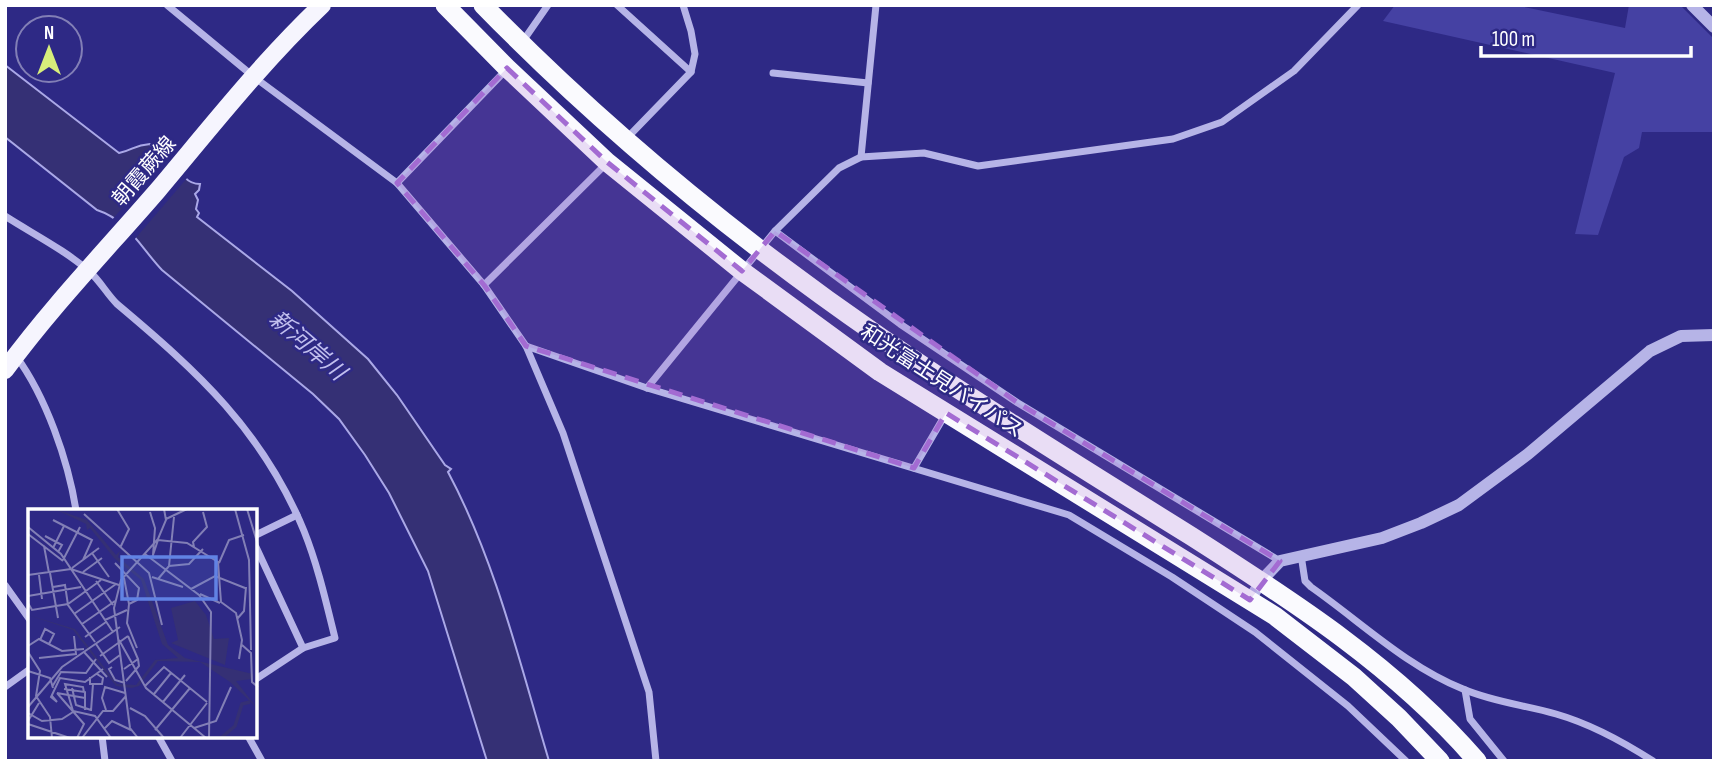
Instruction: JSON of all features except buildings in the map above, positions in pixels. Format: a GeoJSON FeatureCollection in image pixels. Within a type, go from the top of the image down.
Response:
{"type":"FeatureCollection","features":[{"type":"Feature","properties":{"kind":"highway","name":"和光富士見バイパス"},"geometry":{"type":"LineString","coordinates":[[444,5],[607,162],[742,271],[880,372],[1275,616],[1346,671],[1399,718],[1440,761]]}},
{"type":"Feature","properties":{"kind":"highway","name":"和光富士見バイパス"},"geometry":{"type":"LineString","coordinates":[[483,5],[520,44],[692,197],[858,323],[990,410],[1261,581],[1338,635],[1427,709],[1477,761]]}},
{"type":"Feature","properties":{"kind":"main road","name":"朝霞蕨線"},"geometry":{"type":"LineString","coordinates":[[10,363],[50,312],[249,83],[322,5]]}},
{"type":"Feature","properties":{"kind":"street"},"geometry":{"type":"LineString","coordinates":[[167,5],[249,83],[397,183],[484,285],[526,346],[563,433],[649,692],[656,761]]}},
{"type":"Feature","properties":{"kind":"street"},"geometry":{"type":"LineString","coordinates":[[520,44],[548,5]]}},
{"type":"Feature","properties":{"kind":"street"},"geometry":{"type":"LineString","coordinates":[[617,5],[691,72]]}},
{"type":"Feature","properties":{"kind":"street"},"geometry":{"type":"LineString","coordinates":[[626,139],[691,72],[695,54],[683,5]]}},
{"type":"Feature","properties":{"kind":"street"},"geometry":{"type":"LineString","coordinates":[[861,157],[876,5]]}},
{"type":"Feature","properties":{"kind":"street"},"geometry":{"type":"LineString","coordinates":[[647,388],[775,231],[839,168],[861,157],[924,153],[978,166],[1173,139],[1222,122],[1294,71],[1358,5]]}},
{"type":"Feature","properties":{"kind":"street"},"geometry":{"type":"LineString","coordinates":[[1692,5],[1714,27]]}},
{"type":"Feature","properties":{"kind":"street"},"geometry":{"type":"LineString","coordinates":[[397,183],[507,68]]}},
{"type":"Feature","properties":{"kind":"street"},"geometry":{"type":"LineString","coordinates":[[773,73],[868,83]]}},
{"type":"Feature","properties":{"kind":"street"},"geometry":{"type":"LineString","coordinates":[[484,285],[607,162]]}},
{"type":"Feature","properties":{"kind":"street"},"geometry":{"type":"LineString","coordinates":[[5,216],[92,266],[114,301],[172,349],[226,403],[260,451],[297,514],[313,557],[335,638],[303,648],[257,678]]}},
{"type":"Feature","properties":{"kind":"street"},"geometry":{"type":"LineString","coordinates":[[775,231],[900,324],[1018,403],[1280,561]]}},
{"type":"Feature","properties":{"kind":"street"},"geometry":{"type":"LineString","coordinates":[[1250,600],[1261,581],[1280,561],[1382,538],[1459,505],[1520,460],[1650,351],[1675,338],[1695,334],[1714,335]]}},
{"type":"Feature","properties":{"kind":"street"},"geometry":{"type":"LineString","coordinates":[[526,346],[647,388],[1053,508],[1082,521],[1255,632],[1348,706],[1406,761]]}},
{"type":"Feature","properties":{"kind":"street"},"geometry":{"type":"LineString","coordinates":[[10,363],[25,368],[50,422],[65,461],[76,509]]}},
{"type":"Feature","properties":{"kind":"street"},"geometry":{"type":"LineString","coordinates":[[914,468],[946,413]]}},
{"type":"Feature","properties":{"kind":"street"},"geometry":{"type":"LineString","coordinates":[[257,534],[297,514]]}},
{"type":"Feature","properties":{"kind":"street"},"geometry":{"type":"LineString","coordinates":[[257,549],[303,648]]}},
{"type":"Feature","properties":{"kind":"street"},"geometry":{"type":"LineString","coordinates":[[1301,555],[1305,581],[1311,587],[1409,661],[1465,690],[1558,715],[1615,737],[1653,761]]}},
{"type":"Feature","properties":{"kind":"street"},"geometry":{"type":"LineString","coordinates":[[5,585],[28,617]]}},
{"type":"Feature","properties":{"kind":"street"},"geometry":{"type":"LineString","coordinates":[[5,687],[28,670]]}},
{"type":"Feature","properties":{"kind":"street"},"geometry":{"type":"LineString","coordinates":[[1465,690],[1470,719],[1504,761]]}},
{"type":"Feature","properties":{"kind":"street"},"geometry":{"type":"LineString","coordinates":[[102,738],[105,761]]}},
{"type":"Feature","properties":{"kind":"street"},"geometry":{"type":"LineString","coordinates":[[159,738],[172,761]]}},
{"type":"Feature","properties":{"kind":"street"},"geometry":{"type":"LineString","coordinates":[[249,738],[262,761]]}},
{"type":"Feature","properties":{"kind":"highlighted area"},"geometry":{"type":"Polygon","coordinates":[[[507,68],[607,162],[742,271],[775,231],[1018,403],[1280,561],[1250,600],[946,413],[914,468],[526,346],[484,285],[397,183],[507,68]]]}},
{"type":"Feature","properties":{"kind":"shaded area"},"geometry":{"type":"Polygon","coordinates":[[[1395,5],[1515,5],[1625,28],[1629,5],[1680,5],[1714,39],[1714,132],[1642,132],[1639,148],[1624,157],[1598,235],[1575,234],[1615,73],[1383,21],[1395,5]]]}},
{"type":"Feature","properties":{"kind":"water","name":"新河岸川"},"geometry":{"type":"Polygon","coordinates":[[[5,65],[14,72],[14,84],[30,84],[119,153],[150,144],[156,152],[172,157],[186,179],[200,184],[195,194],[198,200],[197,217],[292,291],[368,359],[397,395],[445,465],[451,469],[448,472],[480,541],[493,577],[549,761],[487,761],[428,571],[389,493],[339,419],[313,394],[162,270],[117,220],[97,210],[5,137],[5,65]]]}},
{"type":"Feature","properties":{"kind":"pier"},"geometry":{"type":"Polygon","coordinates":[[[170,153],[175,155],[188,177],[134,240],[111,221],[170,153]]]}}]}
